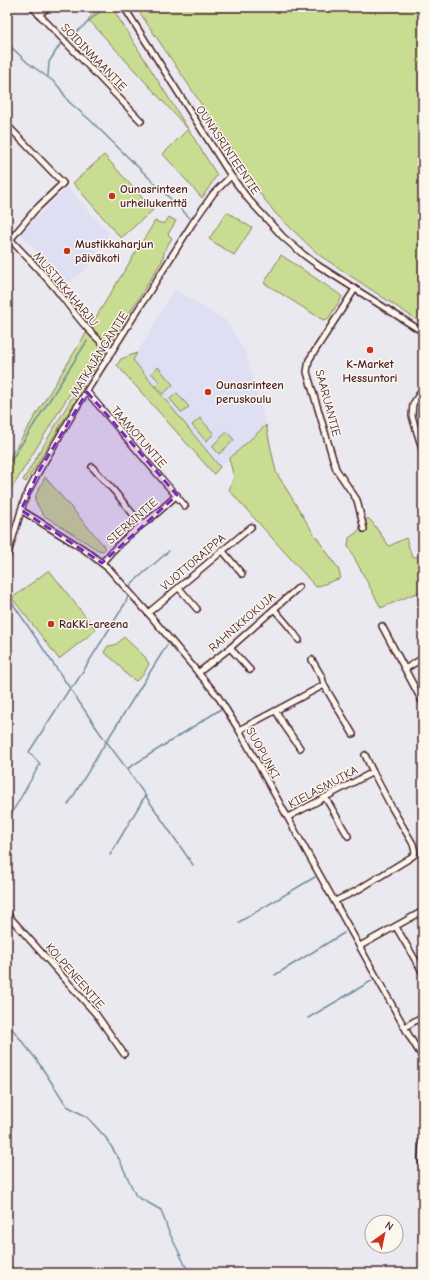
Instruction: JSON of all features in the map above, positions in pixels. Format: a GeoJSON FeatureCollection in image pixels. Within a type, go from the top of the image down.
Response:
{"type":"FeatureCollection","features":[{"type":"Feature","properties":{"kind":"street","name":"SOIDINMAANTIE"},"geometry":{"type":"LineString","coordinates":[[32,7],[141,121]]}},
{"type":"Feature","properties":{"kind":"street"},"geometry":{"type":"LineString","coordinates":[[39,15],[48,7]]}},
{"type":"Feature","properties":{"kind":"street","name":"OUNASRINTEENTIE"},"geometry":{"type":"LineString","coordinates":[[124,7],[231,176],[249,200],[293,246],[319,266],[423,332]]}},
{"type":"Feature","properties":{"kind":"street"},"geometry":{"type":"LineString","coordinates":[[7,125],[64,183],[35,210],[9,238]]}},
{"type":"Feature","properties":{"kind":"street","name":"MATKAJÄNGÄNTIE"},"geometry":{"type":"LineString","coordinates":[[7,557],[21,510],[39,471],[192,224],[213,194],[231,176]]}},
{"type":"Feature","properties":{"kind":"street","name":"MUSTIKKAHARJU"},"geometry":{"type":"LineString","coordinates":[[9,238],[54,287],[89,332],[112,352]]}},
{"type":"Feature","properties":{"kind":"street","name":"SAARUANTIE"},"geometry":{"type":"LineString","coordinates":[[355,289],[309,360],[307,372],[336,469],[357,500],[364,529]]}},
{"type":"Feature","properties":{"kind":"street"},"geometry":{"type":"LineString","coordinates":[[423,388],[413,404],[412,416],[423,452]]}},
{"type":"Feature","properties":{"kind":"street","name":"TAAMOTUNTIE"},"geometry":{"type":"LineString","coordinates":[[87,392],[185,506]]}},
{"type":"Feature","properties":{"kind":"street"},"geometry":{"type":"LineString","coordinates":[[92,467],[142,524]]}},
{"type":"Feature","properties":{"kind":"street","name":"SIERKINTIE"},"geometry":{"type":"LineString","coordinates":[[102,563],[119,544],[177,495]]}},
{"type":"Feature","properties":{"kind":"street","name":"SUOPUNKI"},"geometry":{"type":"LineString","coordinates":[[21,510],[85,550],[102,563],[148,613],[217,695],[239,730],[423,1058]]}},
{"type":"Feature","properties":{"kind":"street","name":"VUOTTORAIPPA"},"geometry":{"type":"LineString","coordinates":[[148,613],[251,527]]}},
{"type":"Feature","properties":{"kind":"street"},"geometry":{"type":"LineString","coordinates":[[222,550],[242,574]]}},
{"type":"Feature","properties":{"kind":"street","name":"RAHNIKKOKUJA"},"geometry":{"type":"LineString","coordinates":[[198,672],[230,648],[299,587]]}},
{"type":"Feature","properties":{"kind":"street"},"geometry":{"type":"LineString","coordinates":[[178,588],[197,609]]}},
{"type":"Feature","properties":{"kind":"street"},"geometry":{"type":"LineString","coordinates":[[274,609],[299,640]]}},
{"type":"Feature","properties":{"kind":"street"},"geometry":{"type":"LineString","coordinates":[[382,626],[423,703]]}},
{"type":"Feature","properties":{"kind":"street"},"geometry":{"type":"LineString","coordinates":[[230,648],[250,670]]}},
{"type":"Feature","properties":{"kind":"street"},"geometry":{"type":"LineString","coordinates":[[405,669],[423,658]]}},
{"type":"Feature","properties":{"kind":"street"},"geometry":{"type":"LineString","coordinates":[[312,660],[322,677],[324,685],[353,734]]}},
{"type":"Feature","properties":{"kind":"street"},"geometry":{"type":"LineString","coordinates":[[239,730],[324,685]]}},
{"type":"Feature","properties":{"kind":"street"},"geometry":{"type":"LineString","coordinates":[[276,711],[284,726],[300,748]]}},
{"type":"Feature","properties":{"kind":"street"},"geometry":{"type":"LineString","coordinates":[[365,755],[373,772]]}},
{"type":"Feature","properties":{"kind":"street","name":"KIELASMUTKA"},"geometry":{"type":"LineString","coordinates":[[288,817],[373,772],[413,844],[415,852],[410,858],[356,891],[335,901]]}},
{"type":"Feature","properties":{"kind":"street"},"geometry":{"type":"LineString","coordinates":[[325,797],[348,836]]}},
{"type":"Feature","properties":{"kind":"street"},"geometry":{"type":"LineString","coordinates":[[360,946],[423,911]]}},
{"type":"Feature","properties":{"kind":"street","name":"KOLPENEENTIE"},"geometry":{"type":"LineString","coordinates":[[7,914],[96,1014],[124,1054]]}},
{"type":"Feature","properties":{"kind":"street"},"geometry":{"type":"LineString","coordinates":[[396,927],[423,974]]}},
{"type":"Feature","properties":{"kind":"street"},"geometry":{"type":"LineString","coordinates":[[405,1027],[423,1016]]}},
{"type":"Feature","properties":{"kind":"street"},"geometry":{"type":"LineString","coordinates":[[423,1132],[421,1158],[423,1170]]}},
{"type":"Feature","properties":{"kind":"street"},"geometry":{"type":"LineString","coordinates":[[7,1268],[10,1273]]}},
{"type":"Feature","properties":{"kind":"highlighted area"},"geometry":{"type":"Polygon","coordinates":[[[87,392],[177,495],[102,563],[21,510],[39,471],[87,392]]]}},
{"type":"Feature","properties":{"kind":"shaded area","name":"Mustikkaharjun päiväkoti"},"geometry":{"type":"Polygon","coordinates":[[[67,187],[109,233],[87,268],[67,285],[20,234],[67,187]]]}},
{"type":"Feature","properties":{"kind":"shaded area","name":"Ounasrinteen peruskoulu"},"geometry":{"type":"Polygon","coordinates":[[[174,289],[225,320],[230,326],[246,353],[266,425],[220,467],[133,360],[174,289]]]}},
{"type":"Feature","properties":{"kind":"green space"},"geometry":{"type":"Polygon","coordinates":[[[101,7],[111,7],[113,9],[217,175],[202,198],[163,154],[188,129],[88,19],[101,7]]]}},
{"type":"Feature","properties":{"kind":"green space"},"geometry":{"type":"Polygon","coordinates":[[[136,7],[423,7],[423,324],[319,255],[276,214],[243,172],[225,137],[216,127],[136,7]]]}},
{"type":"Feature","properties":{"kind":"green space","name":"Ounasrinteen urheilukenttä"},"geometry":{"type":"Polygon","coordinates":[[[104,155],[153,210],[121,238],[73,183],[104,155]]]}},
{"type":"Feature","properties":{"kind":"green space"},"geometry":{"type":"Polygon","coordinates":[[[227,212],[252,228],[234,255],[209,239],[227,212]]]}},
{"type":"Feature","properties":{"kind":"green space"},"geometry":{"type":"Polygon","coordinates":[[[169,217],[176,221],[168,234],[172,238],[165,249],[162,261],[90,376],[80,377],[7,496],[7,480],[10,457],[155,221],[165,223],[169,217]]]}},
{"type":"Feature","properties":{"kind":"green space"},"geometry":{"type":"Polygon","coordinates":[[[281,255],[342,297],[328,319],[323,320],[264,283],[281,255]]]}},
{"type":"Feature","properties":{"kind":"green space"},"geometry":{"type":"Polygon","coordinates":[[[137,353],[133,360],[220,467],[214,474],[117,365],[121,359],[137,353]]]}},
{"type":"Feature","properties":{"kind":"green space"},"geometry":{"type":"Polygon","coordinates":[[[158,367],[173,385],[163,394],[156,386],[160,382],[151,373],[158,367]]]}},
{"type":"Feature","properties":{"kind":"green space"},"geometry":{"type":"Polygon","coordinates":[[[85,385],[26,482],[23,480],[79,386],[85,385]]]}},
{"type":"Feature","properties":{"kind":"green space"},"geometry":{"type":"Polygon","coordinates":[[[177,393],[189,407],[182,413],[170,399],[177,393]]]}},
{"type":"Feature","properties":{"kind":"green space"},"geometry":{"type":"Polygon","coordinates":[[[200,418],[214,434],[206,441],[192,425],[200,418]]]}},
{"type":"Feature","properties":{"kind":"green space"},"geometry":{"type":"Polygon","coordinates":[[[266,425],[276,472],[312,531],[338,568],[341,578],[316,587],[229,490],[234,477],[229,459],[266,425]]]}},
{"type":"Feature","properties":{"kind":"green space"},"geometry":{"type":"Polygon","coordinates":[[[227,432],[234,440],[219,454],[212,446],[227,432]]]}},
{"type":"Feature","properties":{"kind":"green space"},"geometry":{"type":"Polygon","coordinates":[[[45,477],[106,548],[103,551],[98,550],[43,515],[35,501],[36,495],[45,477]]]}},
{"type":"Feature","properties":{"kind":"green space"},"geometry":{"type":"Polygon","coordinates":[[[368,518],[389,546],[406,538],[412,557],[423,556],[423,597],[419,592],[381,608],[348,546],[349,538],[357,532],[368,518]]]}},
{"type":"Feature","properties":{"kind":"green space"},"geometry":{"type":"Polygon","coordinates":[[[49,570],[96,630],[59,659],[12,598],[49,570]]]}},
{"type":"Feature","properties":{"kind":"green space"},"geometry":{"type":"Polygon","coordinates":[[[124,637],[145,657],[149,664],[143,675],[136,681],[128,676],[117,663],[104,652],[108,646],[119,642],[124,637]]]}},
{"type":"Feature","properties":{"kind":"waterway"},"geometry":{"type":"LineString","coordinates":[[48,76],[49,62],[61,43],[105,7]]}},
{"type":"Feature","properties":{"kind":"waterway"},"geometry":{"type":"LineString","coordinates":[[7,43],[28,63],[53,81],[69,102],[90,120],[190,218]]}},
{"type":"Feature","properties":{"kind":"waterway"},"geometry":{"type":"LineString","coordinates":[[7,467],[87,341]]}},
{"type":"Feature","properties":{"kind":"waterway"},"geometry":{"type":"LineString","coordinates":[[130,589],[130,585],[169,551]]}},
{"type":"Feature","properties":{"kind":"waterway"},"geometry":{"type":"LineString","coordinates":[[9,818],[40,764],[29,752],[70,688],[75,684],[126,602],[129,593]]}},
{"type":"Feature","properties":{"kind":"waterway"},"geometry":{"type":"LineString","coordinates":[[7,595],[100,733],[127,769],[193,865]]}},
{"type":"Feature","properties":{"kind":"waterway"},"geometry":{"type":"LineString","coordinates":[[68,805],[167,645]]}},
{"type":"Feature","properties":{"kind":"waterway"},"geometry":{"type":"LineString","coordinates":[[127,769],[221,709]]}},
{"type":"Feature","properties":{"kind":"waterway"},"geometry":{"type":"LineString","coordinates":[[110,855],[145,796]]}},
{"type":"Feature","properties":{"kind":"waterway"},"geometry":{"type":"LineString","coordinates":[[239,922],[315,877]]}},
{"type":"Feature","properties":{"kind":"waterway"},"geometry":{"type":"LineString","coordinates":[[275,975],[344,933]]}},
{"type":"Feature","properties":{"kind":"waterway"},"geometry":{"type":"LineString","coordinates":[[308,1018],[373,980]]}},
{"type":"Feature","properties":{"kind":"waterway"},"geometry":{"type":"LineString","coordinates":[[7,1024],[36,1059],[67,1106],[87,1117],[106,1138],[119,1159],[136,1196],[161,1210],[168,1230],[189,1273]]}},
{"type":"Feature","properties":{"kind":"place","name":"Ounasrinteen urheilukenttä"},"geometry":{"type":"Point","coordinates":[112,196]}},
{"type":"Feature","properties":{"kind":"place","name":"Mustikkaharjun päiväkoti"},"geometry":{"type":"Point","coordinates":[67,251]}},
{"type":"Feature","properties":{"kind":"place","name":"K-Market Hessuntori"},"geometry":{"type":"Point","coordinates":[370,350]}},
{"type":"Feature","properties":{"kind":"place","name":"Ounasrinteen peruskoulu"},"geometry":{"type":"Point","coordinates":[208,392]}},
{"type":"Feature","properties":{"kind":"place","name":"RaKKi-areena"},"geometry":{"type":"Point","coordinates":[51,624]}}]}
